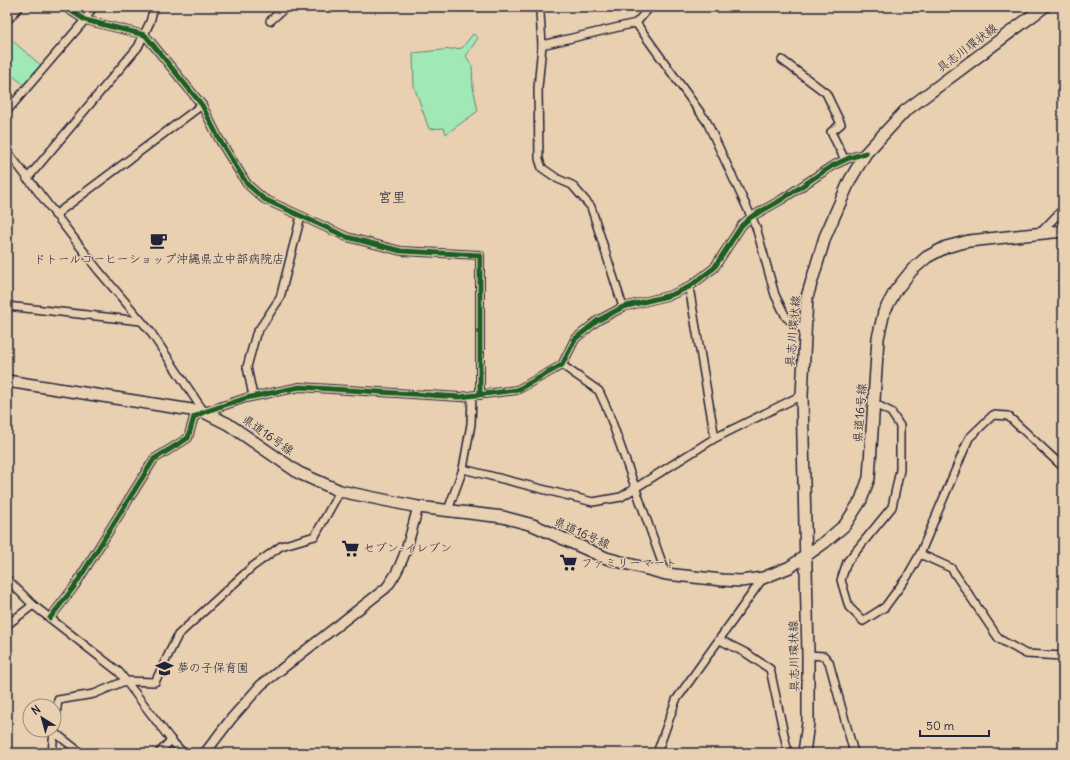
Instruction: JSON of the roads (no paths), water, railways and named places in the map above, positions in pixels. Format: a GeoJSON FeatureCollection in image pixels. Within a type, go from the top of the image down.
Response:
{"type":"FeatureCollection","features":[{"type":"Feature","properties":{"kind":"main road","name":"具志川環状線"},"geometry":{"type":"LineString","coordinates":[[804,753],[808,723],[808,655],[802,395],[804,329],[808,297],[825,237],[850,180],[866,153],[905,111],[1044,7]]}},
{"type":"Feature","properties":{"kind":"main road","name":"県道16号線"},"geometry":{"type":"LineString","coordinates":[[7,381],[204,412],[228,424],[299,473],[340,491],[418,507],[503,517],[533,525],[606,558],[666,574],[742,581],[763,578],[777,573],[805,557],[845,525],[866,488],[878,338],[884,312],[896,290],[912,270],[927,257],[946,247],[969,241],[1063,231]]}},
{"type":"Feature","properties":{"kind":"street"},"geometry":{"type":"LineString","coordinates":[[7,22],[19,7]]}},
{"type":"Feature","properties":{"kind":"street"},"geometry":{"type":"LineString","coordinates":[[65,7],[85,20],[145,35],[202,106],[219,138],[247,184],[264,199],[347,238],[401,251],[480,255],[480,395]]}},
{"type":"Feature","properties":{"kind":"street"},"geometry":{"type":"LineString","coordinates":[[7,111],[85,20],[93,7]]}},
{"type":"Feature","properties":{"kind":"street"},"geometry":{"type":"LineString","coordinates":[[27,179],[138,47],[145,35],[154,7]]}},
{"type":"Feature","properties":{"kind":"street"},"geometry":{"type":"LineString","coordinates":[[270,21],[286,7]]}},
{"type":"Feature","properties":{"kind":"street"},"geometry":{"type":"LineString","coordinates":[[542,7],[540,13],[542,45],[538,88],[539,159],[542,168],[558,179],[572,185],[591,207],[623,307]]}},
{"type":"Feature","properties":{"kind":"street"},"geometry":{"type":"LineString","coordinates":[[542,45],[636,23],[650,7]]}},
{"type":"Feature","properties":{"kind":"street"},"geometry":{"type":"LineString","coordinates":[[636,23],[707,122],[752,216],[775,295],[786,317],[794,324],[804,329]]}},
{"type":"Feature","properties":{"kind":"street"},"geometry":{"type":"LineString","coordinates":[[782,60],[826,93],[841,124],[830,132],[845,160]]}},
{"type":"Feature","properties":{"kind":"street"},"geometry":{"type":"LineString","coordinates":[[55,215],[202,106]]}},
{"type":"Feature","properties":{"kind":"street"},"geometry":{"type":"LineString","coordinates":[[7,151],[55,215],[140,321],[150,331],[204,412]]}},
{"type":"Feature","properties":{"kind":"street"},"geometry":{"type":"LineString","coordinates":[[50,618],[74,587],[154,459],[188,438],[194,417],[204,412],[253,396],[300,387],[460,397],[517,390],[562,365],[575,339],[597,321],[623,307],[671,295],[689,287],[714,268],[742,225],[752,216],[781,200],[832,166],[866,153]]}},
{"type":"Feature","properties":{"kind":"street"},"geometry":{"type":"LineString","coordinates":[[1040,233],[1063,209]]}},
{"type":"Feature","properties":{"kind":"street"},"geometry":{"type":"LineString","coordinates":[[253,396],[248,367],[256,334],[280,298],[301,216]]}},
{"type":"Feature","properties":{"kind":"street"},"geometry":{"type":"LineString","coordinates":[[689,287],[715,438]]}},
{"type":"Feature","properties":{"kind":"street"},"geometry":{"type":"LineString","coordinates":[[7,306],[140,321]]}},
{"type":"Feature","properties":{"kind":"street"},"geometry":{"type":"LineString","coordinates":[[562,365],[598,391],[666,574]]}},
{"type":"Feature","properties":{"kind":"street"},"geometry":{"type":"LineString","coordinates":[[463,469],[592,502],[621,497],[715,438],[802,395]]}},
{"type":"Feature","properties":{"kind":"street"},"geometry":{"type":"LineString","coordinates":[[448,510],[463,469],[471,424],[472,396]]}},
{"type":"Feature","properties":{"kind":"street"},"geometry":{"type":"LineString","coordinates":[[873,403],[892,412],[900,426],[900,470],[892,507],[847,562],[841,580],[849,607],[863,621],[885,607],[907,577],[920,554],[969,438],[993,415],[1008,416],[1063,467]]}},
{"type":"Feature","properties":{"kind":"street"},"geometry":{"type":"LineString","coordinates":[[62,699],[94,694],[124,681],[155,682],[178,635],[252,567],[281,546],[315,536],[340,491]]}},
{"type":"Feature","properties":{"kind":"street"},"geometry":{"type":"LineString","coordinates":[[205,753],[231,718],[261,685],[390,582],[400,568],[418,507]]}},
{"type":"Feature","properties":{"kind":"street"},"geometry":{"type":"LineString","coordinates":[[920,554],[951,568],[999,639],[1026,654],[1063,656]]}},
{"type":"Feature","properties":{"kind":"street"},"geometry":{"type":"LineString","coordinates":[[657,753],[676,700],[763,578]]}},
{"type":"Feature","properties":{"kind":"street"},"geometry":{"type":"LineString","coordinates":[[7,579],[33,605],[119,672],[124,681],[182,753]]}},
{"type":"Feature","properties":{"kind":"street"},"geometry":{"type":"LineString","coordinates":[[7,625],[33,605]]}},
{"type":"Feature","properties":{"kind":"street"},"geometry":{"type":"LineString","coordinates":[[720,640],[746,653],[770,669],[788,753]]}},
{"type":"Feature","properties":{"kind":"street"},"geometry":{"type":"LineString","coordinates":[[808,655],[824,656],[829,662],[854,753]]}},
{"type":"Feature","properties":{"kind":"street"},"geometry":{"type":"LineString","coordinates":[[52,753],[53,738]]}},
{"type":"Feature","properties":{"kind":"street"},"geometry":{"type":"LineString","coordinates":[[62,738],[81,753]]}},
{"type":"Feature","properties":{"kind":"street"},"geometry":{"type":"LineString","coordinates":[[159,753],[171,740]]}},
{"type":"Feature","properties":{"kind":"place","name":"ドトールコーヒーショップ沖縄県立中部病院店"},"geometry":{"type":"Point","coordinates":[159,240]}},
{"type":"Feature","properties":{"kind":"place","name":"セブン-イレブン"},"geometry":{"type":"Point","coordinates":[350,548]}},
{"type":"Feature","properties":{"kind":"place","name":"ファミリーマート"},"geometry":{"type":"Point","coordinates":[568,563]}},
{"type":"Feature","properties":{"kind":"place","name":"夢の子保育園"},"geometry":{"type":"Point","coordinates":[164,668]}},
{"type":"Feature","properties":{"kind":"district","name":"宮里"},"geometry":{"type":"Point","coordinates":[392,197]}}]}
